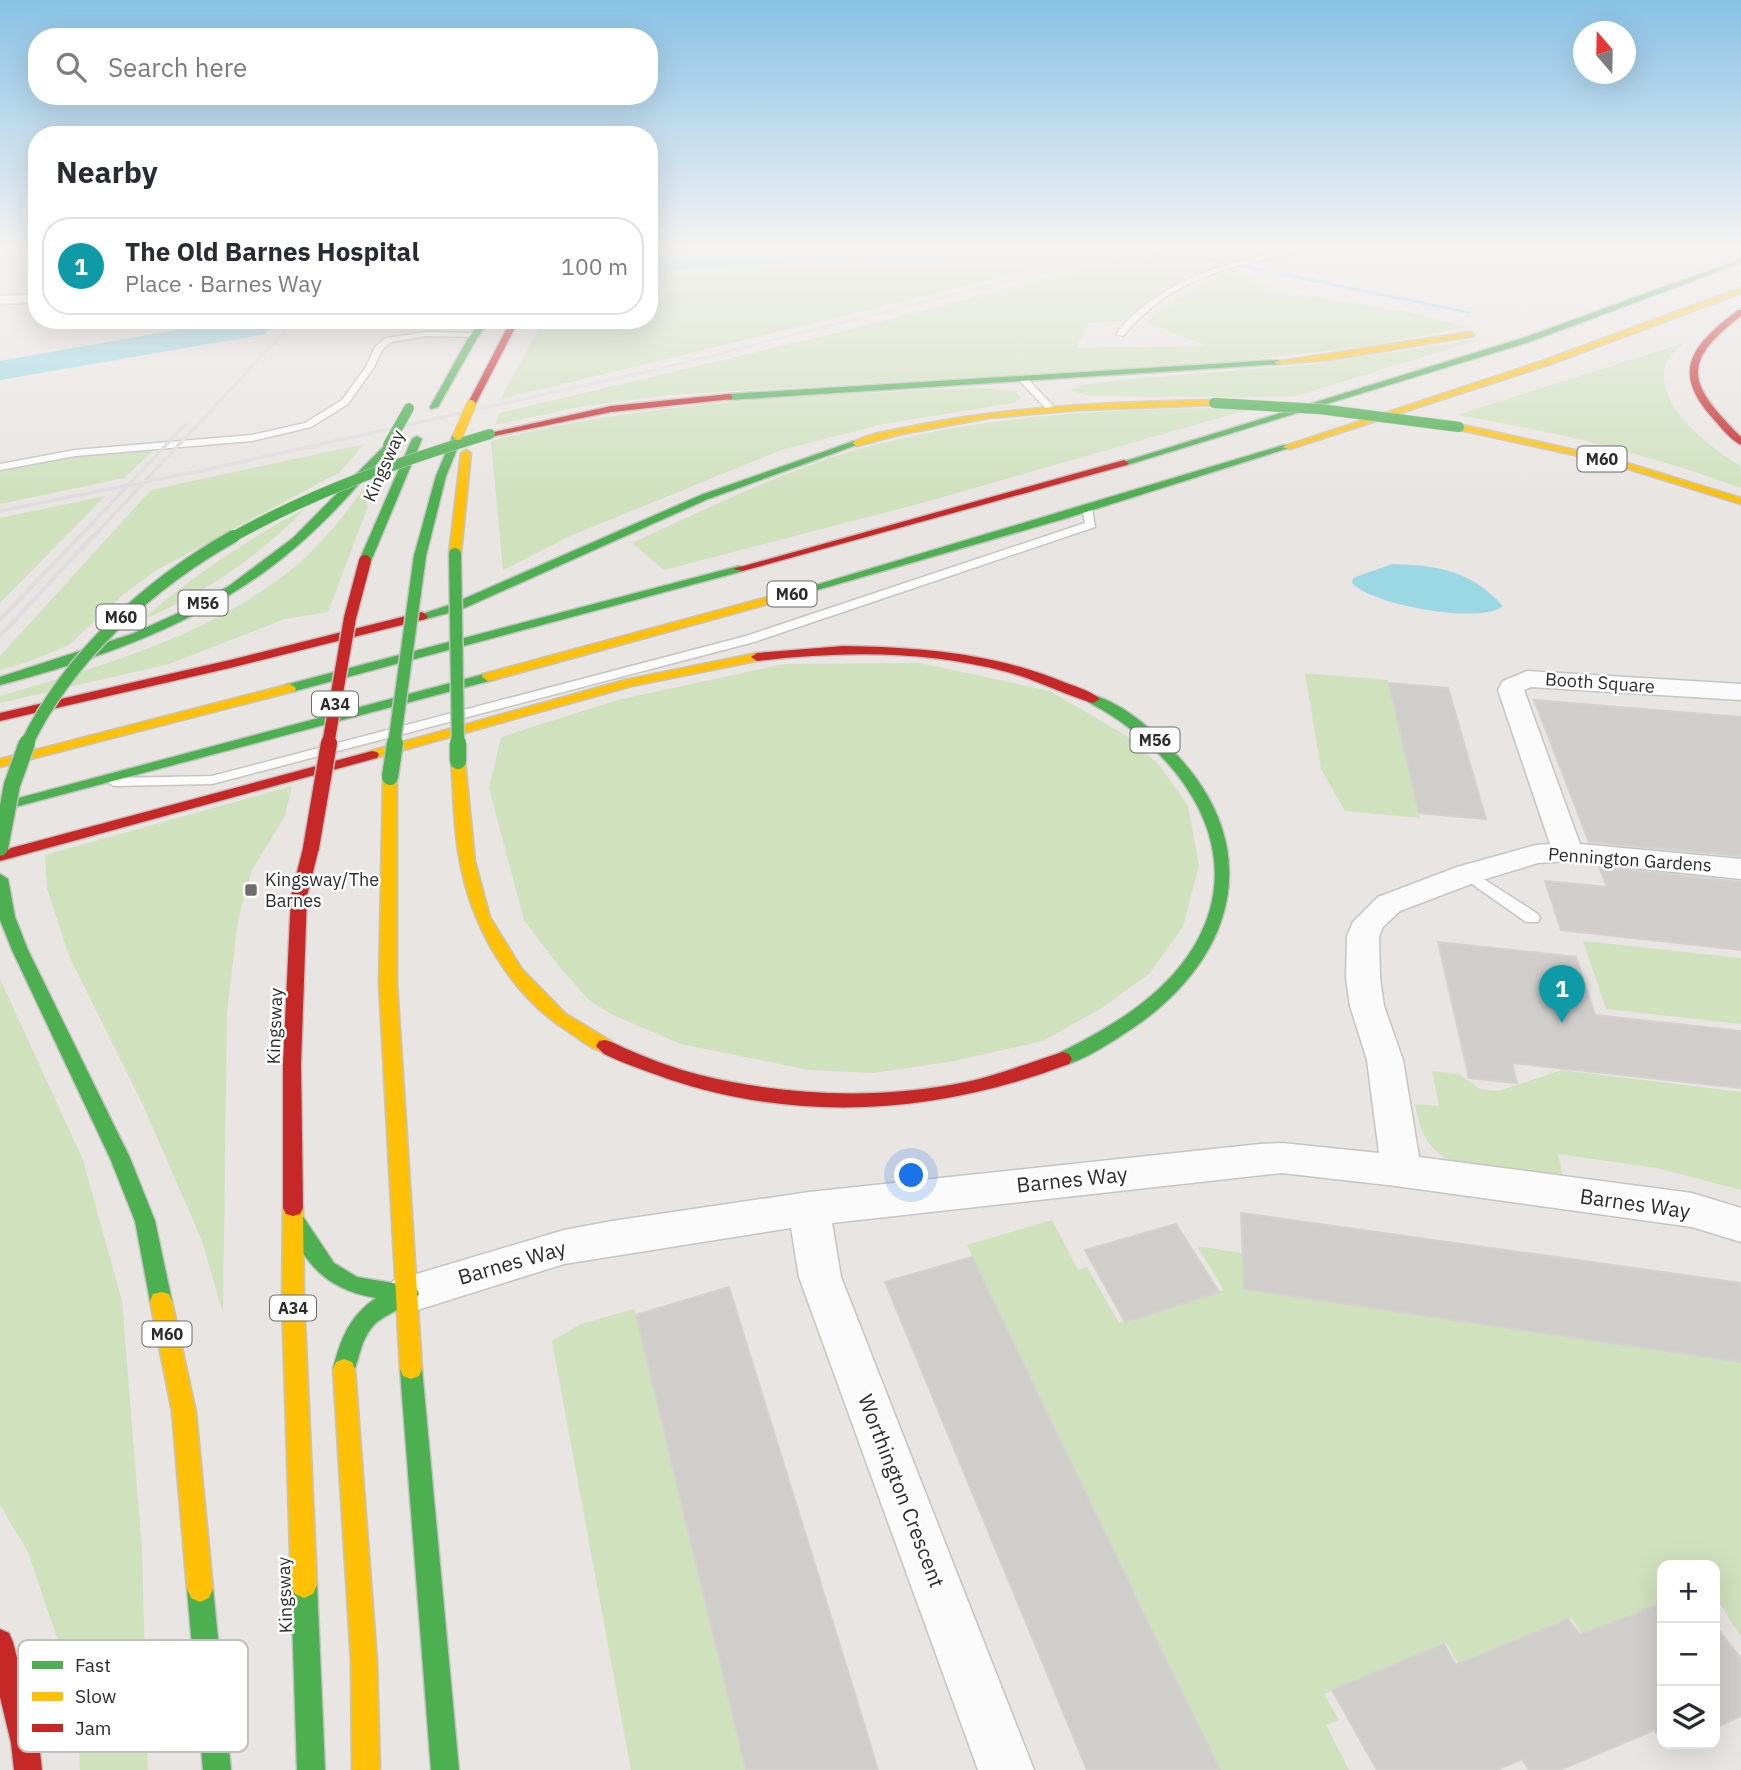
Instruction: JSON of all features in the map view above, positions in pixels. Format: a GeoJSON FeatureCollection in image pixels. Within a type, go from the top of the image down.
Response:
{"type":"FeatureCollection","features":[{"type":"Feature","properties":{"kind":"highway","name":"Kingsway"},"geometry":{"type":"LineString","coordinates":[[311,1770],[293,1298],[292,1064],[299,897],[311,848],[350,618],[365,561],[425,423],[479,329]]}},
{"type":"Feature","properties":{"kind":"highway"},"geometry":{"type":"LineString","coordinates":[[445,1770],[406,1311],[408,1294],[388,983],[390,777],[421,556],[441,476],[463,434],[473,402],[510,329]]}},
{"type":"Feature","properties":{"kind":"highway","name":"M60"},"geometry":{"type":"LineString","coordinates":[[0,848],[9,792],[18,764],[37,724],[85,656],[129,610],[166,578],[213,545],[261,519],[377,468],[490,434],[611,409],[732,396],[1328,358],[1404,347],[1488,329]]}},
{"type":"Feature","properties":{"kind":"highway","name":"M60"},"geometry":{"type":"LineString","coordinates":[[0,763],[588,611],[1091,473],[1556,329]]}},
{"type":"Feature","properties":{"kind":"highway","name":"M60"},"geometry":{"type":"LineString","coordinates":[[0,807],[632,640],[1087,509],[1368,422],[1576,353],[1640,329]]}},
{"type":"Feature","properties":{"kind":"highway"},"geometry":{"type":"LineString","coordinates":[[1714,329],[1703,340],[1692,368],[1698,397],[1707,410],[1741,442]]}},
{"type":"Feature","properties":{"kind":"highway","name":"M56"},"geometry":{"type":"LineString","coordinates":[[0,681],[125,639],[224,592],[293,544],[324,516],[371,466],[388,445],[409,408],[425,387],[474,336]]}},
{"type":"Feature","properties":{"kind":"highway","name":"M60"},"geometry":{"type":"LineString","coordinates":[[0,717],[230,664],[456,607],[728,488],[842,446],[962,420],[1105,404],[1214,403],[1320,409],[1459,427],[1608,460],[1741,501]]}},
{"type":"Feature","properties":{"kind":"highway","name":"M56"},"geometry":{"type":"LineString","coordinates":[[0,856],[224,797],[637,680],[726,660],[777,653],[873,649],[957,657],[1012,668],[1075,690],[1119,714],[1151,736],[1185,770],[1212,815],[1224,859],[1223,882],[1212,927],[1185,973],[1137,1019],[1105,1041],[1077,1054],[994,1083],[940,1094],[888,1099],[772,1095],[716,1088],[631,1060],[572,1026],[538,998],[516,974],[480,913],[471,880],[458,761],[455,554],[463,434]]}},
{"type":"Feature","properties":{"kind":"highway","name":"M60"},"geometry":{"type":"LineString","coordinates":[[0,879],[7,917],[20,950],[120,1158],[145,1221],[184,1412],[206,1640]]}},
{"type":"Feature","properties":{"kind":"highway"},"geometry":{"type":"LineString","coordinates":[[293,1218],[327,1269],[353,1285],[408,1294]]}},
{"type":"Feature","properties":{"kind":"highway"},"geometry":{"type":"LineString","coordinates":[[366,1770],[364,1661],[344,1362],[349,1344],[377,1306],[408,1294]]}},
{"type":"Feature","properties":{"kind":"highway"},"geometry":{"type":"LineString","coordinates":[[0,1642],[18,1715]]}},
{"type":"Feature","properties":{"kind":"highway"},"geometry":{"type":"LineString","coordinates":[[26,1752],[28,1770]]}},
{"type":"Feature","properties":{"kind":"highway","name":"M60"},"geometry":{"type":"LineString","coordinates":[[216,1752],[217,1770]]}},
{"type":"Feature","properties":{"kind":"street","name":"Booth Square"},"geometry":{"type":"LineString","coordinates":[[1568,852],[1511,691],[1512,686],[1527,678],[1741,692]]}},
{"type":"Feature","properties":{"kind":"street","name":"Pennington Gardens"},"geometry":{"type":"LineString","coordinates":[[1401,1171],[1385,1060],[1367,1006],[1363,978],[1363,936],[1368,922],[1389,904],[1520,857],[1551,852],[1741,869]]}},
{"type":"Feature","properties":{"kind":"street","name":"Barnes Way"},"geometry":{"type":"LineString","coordinates":[[408,1294],[564,1247],[809,1209],[1260,1158],[1295,1159],[1401,1171],[1692,1210],[1741,1225]]}},
{"type":"Feature","properties":{"kind":"street","name":"Worthington Crescent"},"geometry":{"type":"LineString","coordinates":[[809,1209],[820,1277],[1006,1770]]}},
{"type":"Feature","properties":{"kind":"lane"},"geometry":{"type":"LineString","coordinates":[[1120,334],[1124,329]]}},
{"type":"Feature","properties":{"kind":"lane"},"geometry":{"type":"LineString","coordinates":[[0,467],[75,453],[252,438],[308,425],[345,401],[370,367],[378,349],[389,340],[427,334],[474,336]]}},
{"type":"Feature","properties":{"kind":"lane"},"geometry":{"type":"LineString","coordinates":[[1023,379],[1051,409]]}},
{"type":"Feature","properties":{"kind":"lane"},"geometry":{"type":"LineString","coordinates":[[94,782],[212,780],[750,639],[1091,526],[1087,509]]}},
{"type":"Feature","properties":{"kind":"lane"},"geometry":{"type":"LineString","coordinates":[[1468,874],[1532,918]]}},
{"type":"Feature","properties":{"kind":"green space"},"geometry":{"type":"Polygon","coordinates":[[[538,329],[791,329],[501,399],[538,329]]]}},
{"type":"Feature","properties":{"kind":"green space"},"geometry":{"type":"Polygon","coordinates":[[[853,329],[1086,329],[1076,348],[1206,346],[1162,329],[1459,329],[1369,346],[1231,362],[668,395],[579,407],[495,425],[500,413],[853,329]]]}},
{"type":"Feature","properties":{"kind":"green space"},"geometry":{"type":"Polygon","coordinates":[[[1485,338],[1292,397],[1090,396],[1070,390],[1080,385],[1132,379],[1315,364],[1485,338]]]}},
{"type":"Feature","properties":{"kind":"green space"},"geometry":{"type":"Polygon","coordinates":[[[1684,343],[1666,363],[1664,378],[1667,394],[1675,409],[1700,436],[1741,466],[1741,488],[1671,464],[1601,445],[1457,415],[1684,343]]]}},
{"type":"Feature","properties":{"kind":"green space"},"geometry":{"type":"Polygon","coordinates":[[[982,388],[1016,391],[1021,398],[1013,403],[884,424],[781,450],[570,536],[503,570],[491,441],[551,427],[673,408],[797,397],[982,388]]]}},
{"type":"Feature","properties":{"kind":"green space"},"geometry":{"type":"Polygon","coordinates":[[[1205,408],[1247,410],[918,504],[664,570],[632,543],[797,470],[896,440],[983,423],[1027,418],[1205,408]]]}},
{"type":"Feature","properties":{"kind":"green space"},"geometry":{"type":"Polygon","coordinates":[[[364,444],[340,472],[155,571],[124,594],[69,645],[0,670],[0,656],[151,490],[364,444]]]}},
{"type":"Feature","properties":{"kind":"green space"},"geometry":{"type":"Polygon","coordinates":[[[155,449],[124,478],[0,504],[0,470],[73,456],[155,449]]]}},
{"type":"Feature","properties":{"kind":"green space"},"geometry":{"type":"Polygon","coordinates":[[[366,485],[367,509],[328,612],[285,619],[169,664],[0,703],[0,696],[115,660],[190,631],[226,613],[303,560],[332,529],[366,485]]]}},
{"type":"Feature","properties":{"kind":"green space"},"geometry":{"type":"Polygon","coordinates":[[[105,496],[102,499],[0,603],[0,518],[105,496]]]}},
{"type":"Feature","properties":{"kind":"green space"},"geometry":{"type":"Polygon","coordinates":[[[306,508],[250,558],[230,572],[187,598],[142,620],[221,559],[306,508]]]}},
{"type":"Feature","properties":{"kind":"green space"},"geometry":{"type":"Polygon","coordinates":[[[920,663],[1050,691],[1125,735],[1160,766],[1188,806],[1199,865],[1183,927],[1149,974],[1100,1009],[1043,1041],[954,1061],[873,1073],[809,1070],[681,1044],[613,1015],[589,1000],[557,964],[524,920],[489,788],[501,737],[618,700],[784,664],[920,663]]]}},
{"type":"Feature","properties":{"kind":"green space"},"geometry":{"type":"Polygon","coordinates":[[[1305,673],[1388,680],[1420,818],[1345,811],[1321,769],[1305,673]]]}},
{"type":"Feature","properties":{"kind":"green space"},"geometry":{"type":"Polygon","coordinates":[[[292,786],[285,816],[252,870],[238,920],[227,1012],[223,1313],[202,1241],[143,1105],[69,956],[47,888],[45,855],[292,786]]]}},
{"type":"Feature","properties":{"kind":"green space"},"geometry":{"type":"Polygon","coordinates":[[[1583,941],[1741,958],[1741,1024],[1606,1009],[1583,941]]]}},
{"type":"Feature","properties":{"kind":"green space"},"geometry":{"type":"Polygon","coordinates":[[[0,979],[83,1160],[122,1301],[142,1550],[144,1640],[58,1640],[28,1552],[0,1505],[0,979]]]}},
{"type":"Feature","properties":{"kind":"green space"},"geometry":{"type":"Polygon","coordinates":[[[1562,1070],[1741,1092],[1741,1190],[1657,1168],[1558,1154],[1563,1177],[1484,1168],[1446,1158],[1433,1147],[1424,1134],[1415,1104],[1439,1106],[1432,1071],[1459,1074],[1480,1089],[1499,1091],[1562,1070]]]}},
{"type":"Feature","properties":{"kind":"green space"},"geometry":{"type":"Polygon","coordinates":[[[1052,1220],[1078,1270],[1087,1267],[1119,1323],[1224,1290],[1197,1246],[1242,1253],[1244,1289],[1741,1362],[1741,1637],[1720,1604],[1720,1560],[1657,1560],[1657,1605],[1583,1635],[1571,1618],[1459,1664],[1446,1643],[1324,1694],[1339,1720],[1326,1725],[1349,1770],[1220,1770],[967,1245],[1052,1220]]]}},
{"type":"Feature","properties":{"kind":"green space"},"geometry":{"type":"Polygon","coordinates":[[[634,1309],[746,1770],[631,1770],[552,1341],[581,1324],[634,1309]]]}},
{"type":"Feature","properties":{"kind":"green space"},"geometry":{"type":"Polygon","coordinates":[[[79,1752],[148,1752],[148,1770],[80,1770],[79,1752]]]}},
{"type":"Feature","properties":{"kind":"water"},"geometry":{"type":"Polygon","coordinates":[[[181,329],[295,329],[0,380],[0,361],[181,329]]]}},
{"type":"Feature","properties":{"kind":"water"},"geometry":{"type":"Polygon","coordinates":[[[1392,564],[1424,566],[1453,572],[1479,585],[1503,606],[1473,614],[1427,610],[1381,599],[1352,583],[1353,578],[1392,564]]]}},
{"type":"Feature","properties":{"kind":"pier"},"geometry":{"type":"Polygon","coordinates":[[[270,329],[297,329],[292,334],[259,340],[270,329]]]}},
{"type":"Feature","properties":{"kind":"building"},"geometry":{"type":"Polygon","coordinates":[[[1389,683],[1448,688],[1486,819],[1419,813],[1389,683]]]}},
{"type":"Feature","properties":{"kind":"building"},"geometry":{"type":"Polygon","coordinates":[[[1534,700],[1741,717],[1741,856],[1589,842],[1534,700]]]}},
{"type":"Feature","properties":{"kind":"building"},"geometry":{"type":"Polygon","coordinates":[[[1599,867],[1741,882],[1741,950],[1561,930],[1545,881],[1607,887],[1599,867]]]}},
{"type":"Feature","properties":{"kind":"building"},"geometry":{"type":"Polygon","coordinates":[[[1438,942],[1576,957],[1595,1015],[1741,1031],[1741,1088],[1512,1063],[1517,1083],[1469,1078],[1438,942]]]}},
{"type":"Feature","properties":{"kind":"building"},"geometry":{"type":"Polygon","coordinates":[[[1241,1213],[1741,1283],[1741,1362],[1244,1289],[1241,1213]]]}},
{"type":"Feature","properties":{"kind":"building"},"geometry":{"type":"Polygon","coordinates":[[[1176,1224],[1219,1292],[1125,1322],[1085,1250],[1176,1224]]]}},
{"type":"Feature","properties":{"kind":"building"},"geometry":{"type":"Polygon","coordinates":[[[972,1257],[1220,1770],[1087,1770],[885,1282],[972,1257]]]}},
{"type":"Feature","properties":{"kind":"building"},"geometry":{"type":"Polygon","coordinates":[[[729,1287],[878,1770],[746,1770],[636,1315],[729,1287]]]}},
{"type":"Feature","properties":{"kind":"building"},"geometry":{"type":"Polygon","coordinates":[[[1657,1605],[1657,1734],[1654,1730],[1560,1770],[1529,1770],[1522,1759],[1497,1770],[1377,1770],[1332,1690],[1444,1644],[1456,1665],[1568,1619],[1580,1635],[1657,1605]]]}},
{"type":"Feature","properties":{"kind":"building"},"geometry":{"type":"Polygon","coordinates":[[[1720,1632],[1741,1659],[1741,1716],[1720,1726],[1720,1632]]]}},
{"type":"Feature","properties":{"kind":"railway"},"geometry":{"type":"LineString","coordinates":[[244,375],[287,329]]}},
{"type":"Feature","properties":{"kind":"railway"},"geometry":{"type":"LineString","coordinates":[[634,375],[818,329]]}},
{"type":"Feature","properties":{"kind":"railway"},"geometry":{"type":"LineString","coordinates":[[144,482],[246,373]]}},
{"type":"Feature","properties":{"kind":"railway"},"geometry":{"type":"LineString","coordinates":[[144,482],[641,373]]}},
{"type":"Feature","properties":{"kind":"railway"},"geometry":{"type":"LineString","coordinates":[[128,485],[185,425]]}},
{"type":"Feature","properties":{"kind":"railway"},"geometry":{"type":"LineString","coordinates":[[92,538],[144,482]]}},
{"type":"Feature","properties":{"kind":"railway"},"geometry":{"type":"LineString","coordinates":[[128,485],[144,482]]}},
{"type":"Feature","properties":{"kind":"railway"},"geometry":{"type":"LineString","coordinates":[[0,511],[128,485]]}},
{"type":"Feature","properties":{"kind":"railway"},"geometry":{"type":"LineString","coordinates":[[78,538],[128,485]]}},
{"type":"Feature","properties":{"kind":"railway"},"geometry":{"type":"LineString","coordinates":[[0,620],[80,536]]}},
{"type":"Feature","properties":{"kind":"railway"},"geometry":{"type":"LineString","coordinates":[[0,636],[93,536]]}},
{"type":"Feature","properties":{"kind":"traffic: fast"},"geometry":{"type":"LineString","coordinates":[[434,407],[479,329]]}},
{"type":"Feature","properties":{"kind":"traffic: fast"},"geometry":{"type":"LineString","coordinates":[[1124,463],[1557,329]]}},
{"type":"Feature","properties":{"kind":"traffic: fast"},"geometry":{"type":"LineString","coordinates":[[729,397],[1278,362]]}},
{"type":"Feature","properties":{"kind":"traffic: fast"},"geometry":{"type":"LineString","coordinates":[[1214,403],[1320,409],[1459,427]]}},
{"type":"Feature","properties":{"kind":"traffic: fast"},"geometry":{"type":"LineString","coordinates":[[388,445],[409,408]]}},
{"type":"Feature","properties":{"kind":"traffic: fast"},"geometry":{"type":"LineString","coordinates":[[0,848],[15,775],[39,721],[77,667],[130,612],[174,575],[222,543],[272,515],[379,469],[490,434]]}},
{"type":"Feature","properties":{"kind":"traffic: fast"},"geometry":{"type":"LineString","coordinates":[[420,556],[441,476],[458,435]]}},
{"type":"Feature","properties":{"kind":"traffic: fast"},"geometry":{"type":"LineString","coordinates":[[365,561],[417,439]]}},
{"type":"Feature","properties":{"kind":"traffic: fast"},"geometry":{"type":"LineString","coordinates":[[422,616],[456,607],[704,497],[857,443]]}},
{"type":"Feature","properties":{"kind":"traffic: fast"},"geometry":{"type":"LineString","coordinates":[[0,681],[137,636],[170,622],[233,588],[263,568],[313,525],[345,494],[388,445]]}},
{"type":"Feature","properties":{"kind":"traffic: fast"},"geometry":{"type":"LineString","coordinates":[[775,599],[1063,516],[1287,447]]}},
{"type":"Feature","properties":{"kind":"traffic: fast"},"geometry":{"type":"LineString","coordinates":[[455,554],[458,761]]}},
{"type":"Feature","properties":{"kind":"traffic: fast"},"geometry":{"type":"LineString","coordinates":[[390,777],[420,556]]}},
{"type":"Feature","properties":{"kind":"traffic: fast"},"geometry":{"type":"LineString","coordinates":[[290,688],[739,569]]}},
{"type":"Feature","properties":{"kind":"traffic: fast"},"geometry":{"type":"LineString","coordinates":[[0,807],[488,677]]}},
{"type":"Feature","properties":{"kind":"traffic: fast"},"geometry":{"type":"LineString","coordinates":[[1063,1059],[1104,1039],[1141,1013],[1174,984],[1200,950],[1217,913],[1223,873],[1216,830],[1184,772],[1162,747],[1136,725],[1093,699]]}},
{"type":"Feature","properties":{"kind":"traffic: fast"},"geometry":{"type":"LineString","coordinates":[[0,879],[7,917],[20,950],[120,1158],[145,1221],[161,1301]]}},
{"type":"Feature","properties":{"kind":"traffic: fast"},"geometry":{"type":"LineString","coordinates":[[293,1218],[327,1269],[353,1285],[408,1294]]}},
{"type":"Feature","properties":{"kind":"traffic: fast"},"geometry":{"type":"LineString","coordinates":[[344,1369],[352,1341],[364,1321],[382,1306],[408,1294]]}},
{"type":"Feature","properties":{"kind":"traffic: fast"},"geometry":{"type":"LineString","coordinates":[[411,1369],[445,1770]]}},
{"type":"Feature","properties":{"kind":"traffic: fast"},"geometry":{"type":"LineString","coordinates":[[304,1585],[311,1770]]}},
{"type":"Feature","properties":{"kind":"traffic: fast"},"geometry":{"type":"LineString","coordinates":[[200,1589],[205,1640]]}},
{"type":"Feature","properties":{"kind":"traffic: fast"},"geometry":{"type":"LineString","coordinates":[[215,1752],[217,1770]]}},
{"type":"Feature","properties":{"kind":"traffic: slow"},"geometry":{"type":"LineString","coordinates":[[1287,447],[1545,363],[1637,329]]}},
{"type":"Feature","properties":{"kind":"traffic: slow"},"geometry":{"type":"LineString","coordinates":[[1278,362],[1328,358],[1471,334]]}},
{"type":"Feature","properties":{"kind":"traffic: slow"},"geometry":{"type":"LineString","coordinates":[[857,443],[989,416],[1079,407],[1214,403]]}},
{"type":"Feature","properties":{"kind":"traffic: slow"},"geometry":{"type":"LineString","coordinates":[[458,435],[471,405]]}},
{"type":"Feature","properties":{"kind":"traffic: slow"},"geometry":{"type":"LineString","coordinates":[[1459,427],[1608,460],[1741,501]]}},
{"type":"Feature","properties":{"kind":"traffic: slow"},"geometry":{"type":"LineString","coordinates":[[455,554],[466,453]]}},
{"type":"Feature","properties":{"kind":"traffic: slow"},"geometry":{"type":"LineString","coordinates":[[488,677],[775,599]]}},
{"type":"Feature","properties":{"kind":"traffic: slow"},"geometry":{"type":"LineString","coordinates":[[372,755],[630,683],[757,657]]}},
{"type":"Feature","properties":{"kind":"traffic: slow"},"geometry":{"type":"LineString","coordinates":[[0,763],[290,688]]}},
{"type":"Feature","properties":{"kind":"traffic: slow"},"geometry":{"type":"LineString","coordinates":[[458,761],[467,861],[482,917],[516,973],[560,1018],[605,1046]]}},
{"type":"Feature","properties":{"kind":"traffic: slow"},"geometry":{"type":"LineString","coordinates":[[390,777],[388,983],[411,1369]]}},
{"type":"Feature","properties":{"kind":"traffic: slow"},"geometry":{"type":"LineString","coordinates":[[293,1208],[293,1298],[304,1585]]}},
{"type":"Feature","properties":{"kind":"traffic: slow"},"geometry":{"type":"LineString","coordinates":[[161,1301],[184,1412],[200,1589]]}},
{"type":"Feature","properties":{"kind":"traffic: slow"},"geometry":{"type":"LineString","coordinates":[[344,1369],[364,1661],[366,1770]]}},
{"type":"Feature","properties":{"kind":"traffic: jam"},"geometry":{"type":"LineString","coordinates":[[471,405],[510,329]]}},
{"type":"Feature","properties":{"kind":"traffic: jam"},"geometry":{"type":"LineString","coordinates":[[1720,329],[1702,346],[1694,361],[1693,375],[1697,390],[1707,406],[1741,442]]}},
{"type":"Feature","properties":{"kind":"traffic: jam"},"geometry":{"type":"LineString","coordinates":[[490,434],[611,409],[729,397]]}},
{"type":"Feature","properties":{"kind":"traffic: jam"},"geometry":{"type":"LineString","coordinates":[[739,569],[1124,463]]}},
{"type":"Feature","properties":{"kind":"traffic: jam"},"geometry":{"type":"LineString","coordinates":[[311,848],[350,618],[365,561]]}},
{"type":"Feature","properties":{"kind":"traffic: jam"},"geometry":{"type":"LineString","coordinates":[[0,717],[422,616]]}},
{"type":"Feature","properties":{"kind":"traffic: jam"},"geometry":{"type":"LineString","coordinates":[[757,657],[843,650],[928,653],[1012,669],[1093,699]]}},
{"type":"Feature","properties":{"kind":"traffic: jam"},"geometry":{"type":"LineString","coordinates":[[0,856],[372,755]]}},
{"type":"Feature","properties":{"kind":"traffic: jam"},"geometry":{"type":"LineString","coordinates":[[293,1208],[292,1064],[299,896],[311,848]]}},
{"type":"Feature","properties":{"kind":"traffic: jam"},"geometry":{"type":"LineString","coordinates":[[605,1046],[627,1057],[697,1081],[748,1092],[802,1099],[912,1097],[965,1089],[1016,1076],[1063,1059]]}},
{"type":"Feature","properties":{"kind":"traffic: jam"},"geometry":{"type":"LineString","coordinates":[[0,1642],[18,1715]]}},
{"type":"Feature","properties":{"kind":"traffic: jam"},"geometry":{"type":"LineString","coordinates":[[26,1752],[28,1770]]}},
{"type":"Feature","properties":{"kind":"place","name":"Kingsway/The Barnes"},"geometry":{"type":"Point","coordinates":[251,890]}},
{"type":"Feature","properties":{"kind":"place","name":"The Old Barnes Hospital"},"geometry":{"type":"Point","coordinates":[1562,1023]}}]}
